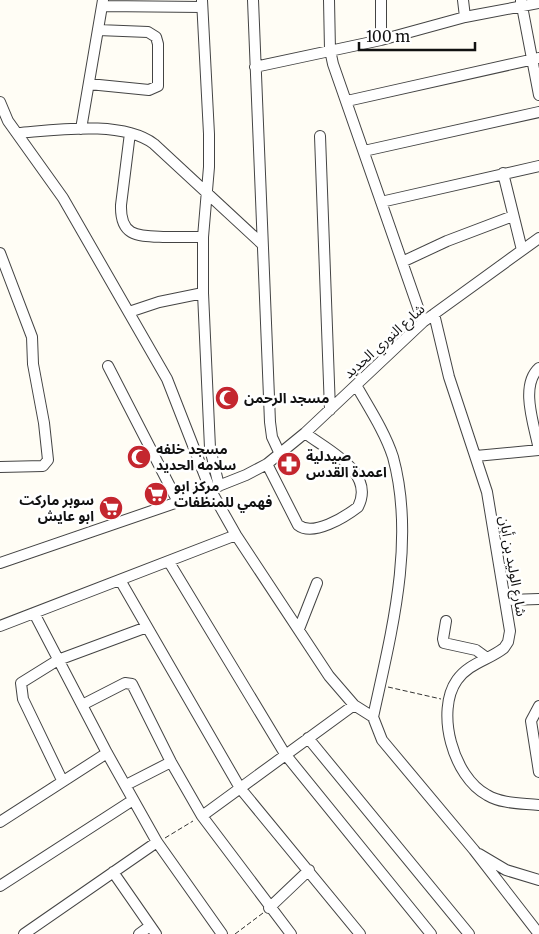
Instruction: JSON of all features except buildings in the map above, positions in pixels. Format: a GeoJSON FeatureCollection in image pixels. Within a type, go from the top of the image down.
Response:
{"type":"FeatureCollection","features":[{"type":"Feature","properties":{"kind":"street"},"geometry":{"type":"LineString","coordinates":[[253,0],[270,422],[272,438],[279,452]]}},
{"type":"Feature","properties":{"kind":"street"},"geometry":{"type":"LineString","coordinates":[[329,0],[330,50],[380,202],[423,322]]}},
{"type":"Feature","properties":{"kind":"street"},"geometry":{"type":"LineString","coordinates":[[381,0],[381,40]]}},
{"type":"Feature","properties":{"kind":"street"},"geometry":{"type":"LineString","coordinates":[[463,0],[465,17]]}},
{"type":"Feature","properties":{"kind":"street"},"geometry":{"type":"LineString","coordinates":[[81,128],[102,3],[202,3],[209,134],[209,167],[203,237],[203,293],[210,448],[214,488]]}},
{"type":"Feature","properties":{"kind":"street"},"geometry":{"type":"LineString","coordinates":[[255,67],[381,40],[522,3],[539,3]]}},
{"type":"Feature","properties":{"kind":"street"},"geometry":{"type":"LineString","coordinates":[[522,3],[535,59],[539,95]]}},
{"type":"Feature","properties":{"kind":"street"},"geometry":{"type":"LineString","coordinates":[[88,84],[149,90],[158,86],[159,59],[156,36],[148,32],[98,30]]}},
{"type":"Feature","properties":{"kind":"street"},"geometry":{"type":"LineString","coordinates":[[347,101],[535,59]]}},
{"type":"Feature","properties":{"kind":"street"},"geometry":{"type":"LineString","coordinates":[[0,102],[4,120],[18,133],[63,198],[167,379],[236,535],[328,676],[354,705],[374,717]]}},
{"type":"Feature","properties":{"kind":"street"},"geometry":{"type":"LineString","coordinates":[[364,151],[539,112]]}},
{"type":"Feature","properties":{"kind":"street"},"geometry":{"type":"LineString","coordinates":[[18,133],[81,128],[130,133],[154,144],[262,244]]}},
{"type":"Feature","properties":{"kind":"street"},"geometry":{"type":"LineString","coordinates":[[130,133],[121,205],[121,214],[126,228],[139,236],[203,237]]}},
{"type":"Feature","properties":{"kind":"street"},"geometry":{"type":"LineString","coordinates":[[320,136],[330,410]]}},
{"type":"Feature","properties":{"kind":"street"},"geometry":{"type":"LineString","coordinates":[[380,202],[539,166]]}},
{"type":"Feature","properties":{"kind":"street"},"geometry":{"type":"LineString","coordinates":[[503,173],[522,250]]}},
{"type":"Feature","properties":{"kind":"street"},"geometry":{"type":"LineString","coordinates":[[402,262],[447,241],[513,216]]}},
{"type":"Feature","properties":{"kind":"street","name":"شارع النوري الحديد"},"geometry":{"type":"LineString","coordinates":[[0,563],[178,502],[246,475],[267,464],[279,452],[305,433],[423,322],[539,238]]}},
{"type":"Feature","properties":{"kind":"street"},"geometry":{"type":"LineString","coordinates":[[0,253],[3,270],[24,311],[32,337],[33,364],[44,423],[48,460],[43,466],[0,467]]}},
{"type":"Feature","properties":{"kind":"street"},"geometry":{"type":"LineString","coordinates":[[129,312],[159,302],[203,293]]}},
{"type":"Feature","properties":{"kind":"street","name":"شارع الوليد بن أبان"},"geometry":{"type":"LineString","coordinates":[[434,314],[449,376],[487,492],[510,631],[508,642],[501,650],[464,672],[452,689],[448,701],[447,717],[454,755],[471,782],[486,795],[496,800],[539,805]]}},
{"type":"Feature","properties":{"kind":"street"},"geometry":{"type":"LineString","coordinates":[[108,366],[178,502]]}},
{"type":"Feature","properties":{"kind":"street"},"geometry":{"type":"LineString","coordinates":[[476,456],[539,450],[529,398],[532,376],[539,368]]}},
{"type":"Feature","properties":{"kind":"street"},"geometry":{"type":"LineString","coordinates":[[356,385],[392,455],[400,497],[401,550],[396,606],[374,717],[382,740],[474,850],[539,934]]}},
{"type":"Feature","properties":{"kind":"street"},"geometry":{"type":"LineString","coordinates":[[267,464],[298,525],[302,528],[307,530],[316,528],[358,506],[362,492],[356,472],[305,433]]}},
{"type":"Feature","properties":{"kind":"street"},"geometry":{"type":"LineString","coordinates":[[0,626],[236,535]]}},
{"type":"Feature","properties":{"kind":"street"},"geometry":{"type":"LineString","coordinates":[[169,562],[285,754],[431,934]]}},
{"type":"Feature","properties":{"kind":"street"},"geometry":{"type":"LineString","coordinates":[[120,580],[240,788],[360,934]]}},
{"type":"Feature","properties":{"kind":"street"},"geometry":{"type":"LineString","coordinates":[[299,629],[317,583]]}},
{"type":"Feature","properties":{"kind":"street"},"geometry":{"type":"LineString","coordinates":[[506,600],[539,599]]}},
{"type":"Feature","properties":{"kind":"street"},"geometry":{"type":"LineString","coordinates":[[34,613],[107,753],[157,842],[222,934]]}},
{"type":"Feature","properties":{"kind":"street"},"geometry":{"type":"LineString","coordinates":[[446,621],[442,640],[444,643],[476,650],[487,658]]}},
{"type":"Feature","properties":{"kind":"street"},"geometry":{"type":"LineString","coordinates":[[62,780],[22,699],[21,683],[58,660],[147,627]]}},
{"type":"Feature","properties":{"kind":"street"},"geometry":{"type":"LineString","coordinates":[[82,705],[130,683],[171,762],[202,816],[290,934]]}},
{"type":"Feature","properties":{"kind":"street"},"geometry":{"type":"LineString","coordinates":[[202,816],[354,705]]}},
{"type":"Feature","properties":{"kind":"street"},"geometry":{"type":"LineString","coordinates":[[539,706],[531,721],[539,772]]}},
{"type":"Feature","properties":{"kind":"street"},"geometry":{"type":"LineString","coordinates":[[308,738],[469,934]]}},
{"type":"Feature","properties":{"kind":"street"},"geometry":{"type":"LineString","coordinates":[[0,822],[62,780],[107,753]]}},
{"type":"Feature","properties":{"kind":"street"},"geometry":{"type":"LineString","coordinates":[[126,785],[171,762]]}},
{"type":"Feature","properties":{"kind":"street"},"geometry":{"type":"LineString","coordinates":[[0,886],[133,800]]}},
{"type":"Feature","properties":{"kind":"street"},"geometry":{"type":"LineString","coordinates":[[32,932],[157,842]]}},
{"type":"Feature","properties":{"kind":"street"},"geometry":{"type":"LineString","coordinates":[[474,850],[506,870],[539,880]]}},
{"type":"Feature","properties":{"kind":"street"},"geometry":{"type":"LineString","coordinates":[[269,908],[309,870]]}},
{"type":"Feature","properties":{"kind":"street"},"geometry":{"type":"LineString","coordinates":[[113,872],[153,930],[139,934]]}},
{"type":"Feature","properties":{"kind":"path"},"geometry":{"type":"LineString","coordinates":[[380,685],[448,701]]}},
{"type":"Feature","properties":{"kind":"path"},"geometry":{"type":"LineString","coordinates":[[157,842],[202,816]]}},
{"type":"Feature","properties":{"kind":"path"},"geometry":{"type":"LineString","coordinates":[[235,934],[269,908]]}},
{"type":"Feature","properties":{"kind":"place","name":"مسجد الرحمن"},"geometry":{"type":"Point","coordinates":[227,398]}},
{"type":"Feature","properties":{"kind":"place","name":"مسجد خلفه سلامه الحديد"},"geometry":{"type":"Point","coordinates":[139,457]}},
{"type":"Feature","properties":{"kind":"place","name":"صيدلية اعمدة القدس"},"geometry":{"type":"Point","coordinates":[289,464]}},
{"type":"Feature","properties":{"kind":"place","name":"مركز ابو فهمي للمنظفات"},"geometry":{"type":"Point","coordinates":[156,494]}},
{"type":"Feature","properties":{"kind":"place","name":"سوبر ماركت ابو عايش"},"geometry":{"type":"Point","coordinates":[111,508]}}]}
